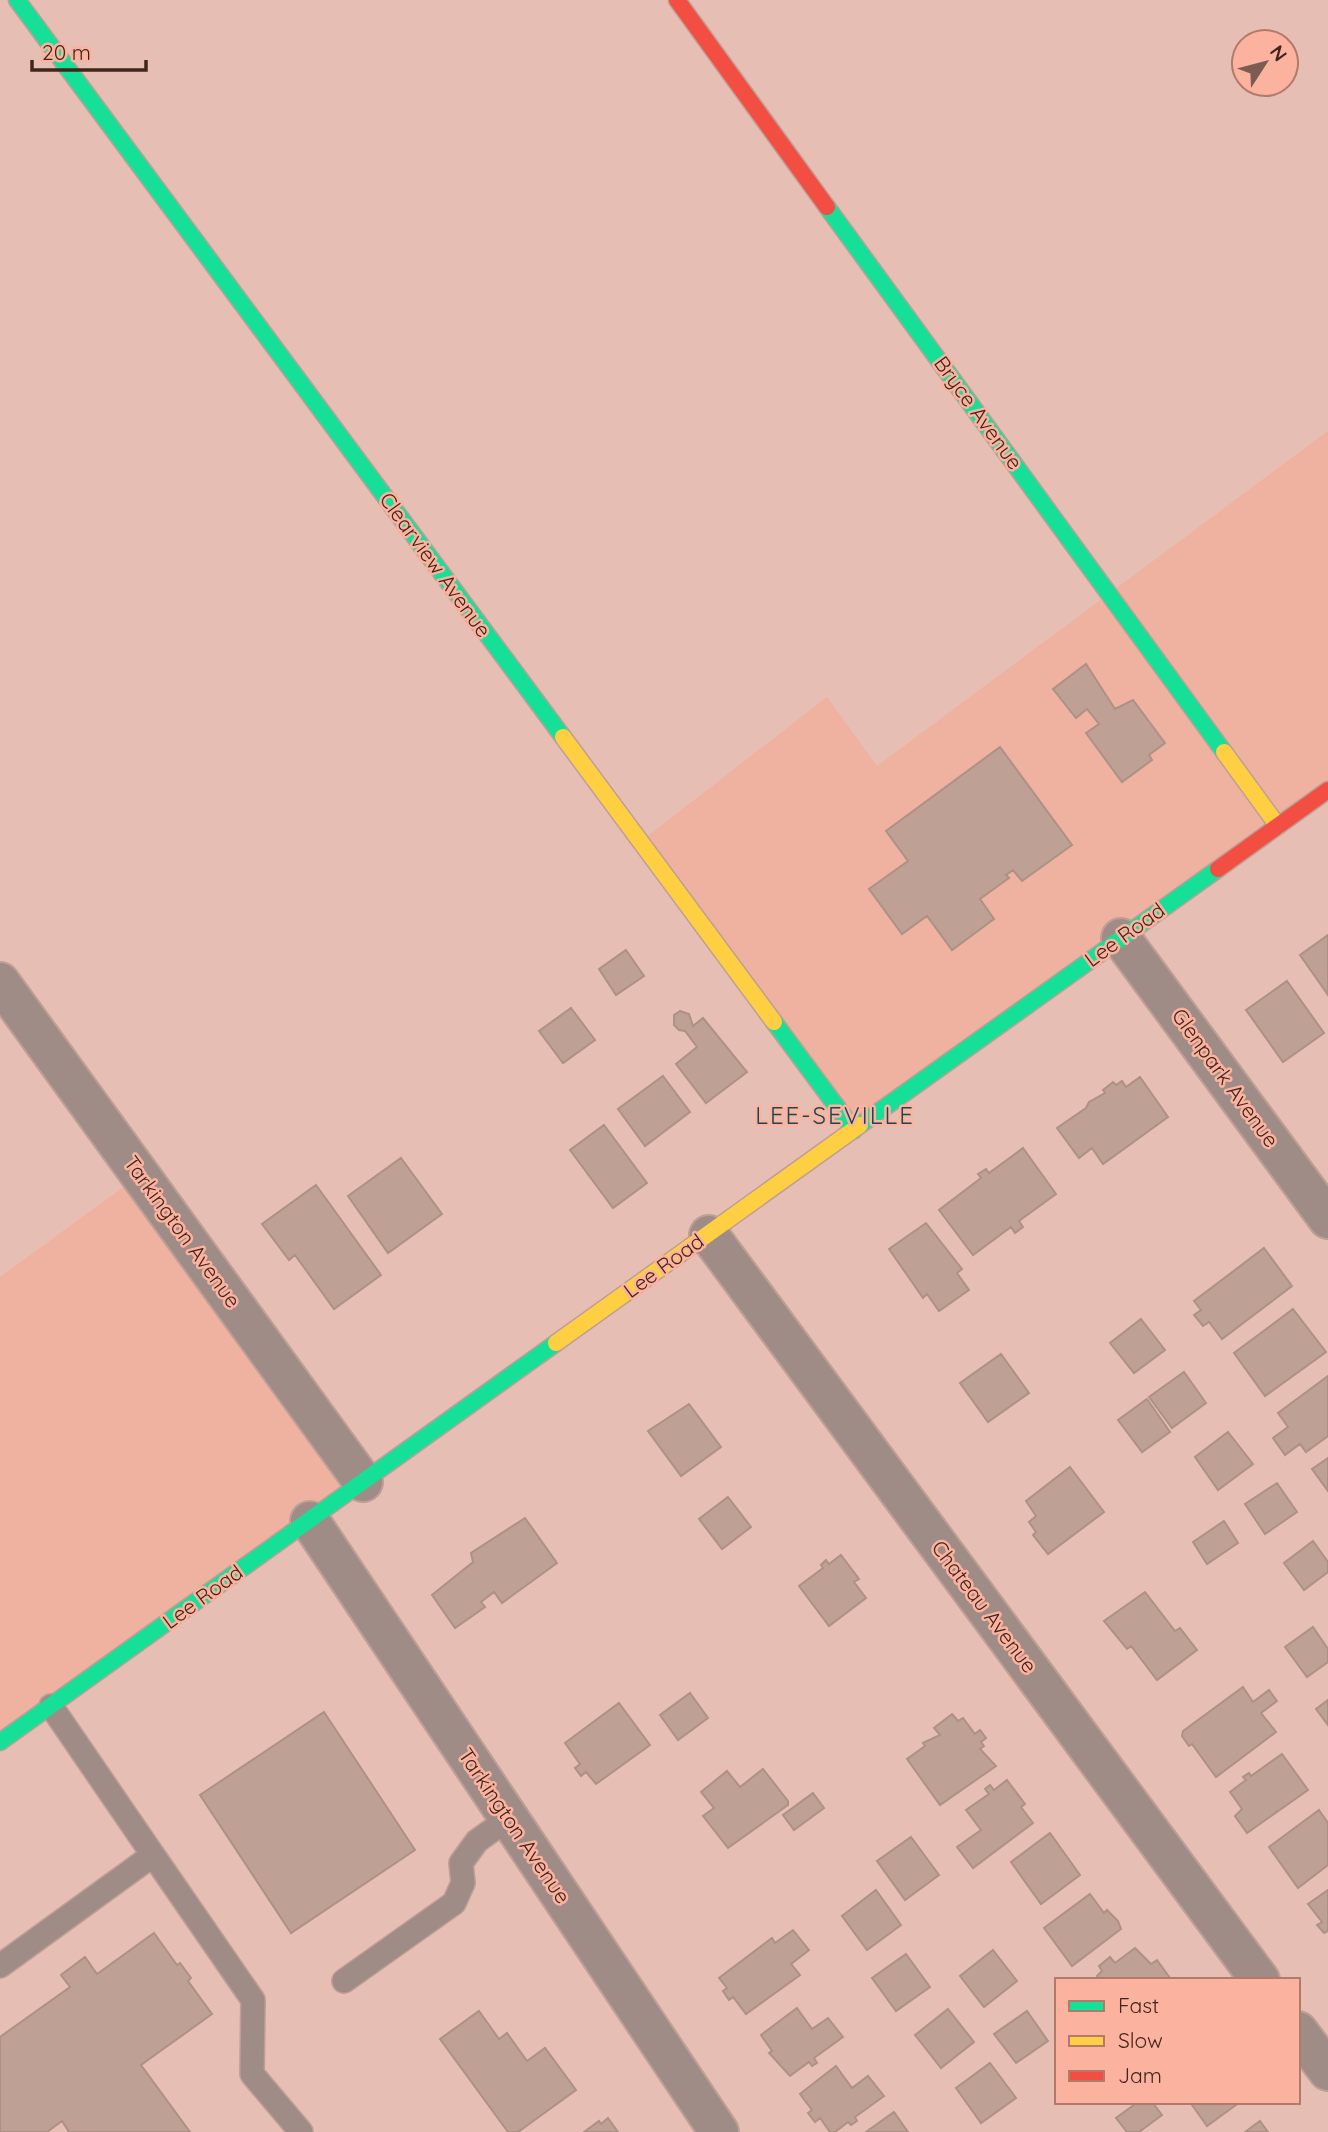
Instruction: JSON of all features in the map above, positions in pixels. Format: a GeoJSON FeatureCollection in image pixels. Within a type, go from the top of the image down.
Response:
{"type":"FeatureCollection","features":[{"type":"Feature","properties":{"kind":"street","name":"Clearview Avenue"},"geometry":{"type":"LineString","coordinates":[[17,0],[854,1130]]}},
{"type":"Feature","properties":{"kind":"street","name":"Bryce Avenue"},"geometry":{"type":"LineString","coordinates":[[677,0],[1278,826]]}},
{"type":"Feature","properties":{"kind":"street","name":"Lee Road"},"geometry":{"type":"LineString","coordinates":[[0,1742],[1328,790]]}},
{"type":"Feature","properties":{"kind":"street","name":"Glenpark Avenue"},"geometry":{"type":"LineString","coordinates":[[1121,938],[1328,1219]]}},
{"type":"Feature","properties":{"kind":"street","name":"Tarkington Avenue"},"geometry":{"type":"LineString","coordinates":[[0,982],[363,1482]]}},
{"type":"Feature","properties":{"kind":"street","name":"Chateau Avenue"},"geometry":{"type":"LineString","coordinates":[[709,1235],[1259,1978]]}},
{"type":"Feature","properties":{"kind":"street","name":"Tarkington Avenue"},"geometry":{"type":"LineString","coordinates":[[310,1521],[719,2132]]}},
{"type":"Feature","properties":{"kind":"street"},"geometry":{"type":"LineString","coordinates":[[1300,2034],[1328,2071]]}},
{"type":"Feature","properties":{"kind":"lane"},"geometry":{"type":"LineString","coordinates":[[51,1706],[253,2000],[252,2074],[301,2132]]}},
{"type":"Feature","properties":{"kind":"lane"},"geometry":{"type":"LineString","coordinates":[[344,1981],[454,1903],[463,1883],[461,1863],[477,1841],[509,1818]]}},
{"type":"Feature","properties":{"kind":"lane"},"geometry":{"type":"LineString","coordinates":[[0,1966],[153,1855]]}},
{"type":"Feature","properties":{"kind":"shaded area"},"geometry":{"type":"Polygon","coordinates":[[[1328,431],[1328,790],[854,1130],[640,842],[827,697],[877,766],[1328,431]]]}},
{"type":"Feature","properties":{"kind":"shaded area"},"geometry":{"type":"Polygon","coordinates":[[[140,1175],[363,1482],[0,1742],[0,1277],[140,1175]]]}},
{"type":"Feature","properties":{"kind":"building"},"geometry":{"type":"Polygon","coordinates":[[[1086,664],[1115,709],[1133,700],[1165,743],[1149,755],[1152,760],[1122,782],[1086,733],[1099,724],[1087,709],[1076,718],[1053,689],[1086,664]]]}},
{"type":"Feature","properties":{"kind":"building"},"geometry":{"type":"Polygon","coordinates":[[[1000,747],[1072,845],[1022,881],[1013,870],[1006,875],[1009,878],[980,899],[994,919],[952,950],[927,916],[902,934],[869,889],[908,861],[886,831],[1000,747]]]}},
{"type":"Feature","properties":{"kind":"building"},"geometry":{"type":"Polygon","coordinates":[[[1328,935],[1328,995],[1300,955],[1328,935]]]}},
{"type":"Feature","properties":{"kind":"building"},"geometry":{"type":"Polygon","coordinates":[[[626,950],[644,976],[616,995],[599,969],[626,950]]]}},
{"type":"Feature","properties":{"kind":"building"},"geometry":{"type":"Polygon","coordinates":[[[1287,981],[1324,1033],[1283,1062],[1246,1010],[1287,981]]]}},
{"type":"Feature","properties":{"kind":"building"},"geometry":{"type":"Polygon","coordinates":[[[571,1008],[595,1040],[563,1063],[539,1031],[571,1008]]]}},
{"type":"Feature","properties":{"kind":"building"},"geometry":{"type":"Polygon","coordinates":[[[680,1011],[689,1014],[693,1026],[703,1018],[747,1072],[706,1103],[676,1064],[697,1047],[685,1031],[674,1025],[674,1015],[680,1011]]]}},
{"type":"Feature","properties":{"kind":"building"},"geometry":{"type":"Polygon","coordinates":[[[663,1076],[690,1112],[645,1146],[618,1109],[663,1076]]]}},
{"type":"Feature","properties":{"kind":"building"},"geometry":{"type":"Polygon","coordinates":[[[1140,1077],[1168,1117],[1103,1164],[1092,1148],[1079,1158],[1057,1128],[1086,1108],[1089,1102],[1105,1093],[1103,1090],[1113,1082],[1116,1085],[1122,1081],[1126,1087],[1140,1077]]]}},
{"type":"Feature","properties":{"kind":"building"},"geometry":{"type":"Polygon","coordinates":[[[604,1125],[647,1183],[613,1208],[570,1150],[604,1125]]]}},
{"type":"Feature","properties":{"kind":"building"},"geometry":{"type":"Polygon","coordinates":[[[1023,1148],[1056,1194],[1019,1221],[1023,1227],[1015,1233],[1011,1227],[973,1255],[939,1210],[981,1178],[978,1174],[986,1169],[989,1173],[1023,1148]]]}},
{"type":"Feature","properties":{"kind":"building"},"geometry":{"type":"Polygon","coordinates":[[[401,1158],[442,1214],[388,1253],[348,1196],[401,1158]]]}},
{"type":"Feature","properties":{"kind":"building"},"geometry":{"type":"Polygon","coordinates":[[[316,1185],[381,1275],[334,1309],[295,1255],[289,1260],[262,1224],[316,1185]]]}},
{"type":"Feature","properties":{"kind":"building"},"geometry":{"type":"Polygon","coordinates":[[[926,1223],[962,1269],[957,1273],[969,1290],[939,1311],[927,1294],[923,1298],[889,1249],[926,1223]]]}},
{"type":"Feature","properties":{"kind":"building"},"geometry":{"type":"Polygon","coordinates":[[[1264,1248],[1292,1286],[1222,1339],[1209,1322],[1203,1326],[1194,1315],[1201,1310],[1194,1301],[1264,1248]]]}},
{"type":"Feature","properties":{"kind":"building"},"geometry":{"type":"Polygon","coordinates":[[[1293,1309],[1326,1352],[1265,1396],[1234,1353],[1293,1309]]]}},
{"type":"Feature","properties":{"kind":"building"},"geometry":{"type":"Polygon","coordinates":[[[1141,1319],[1165,1350],[1134,1373],[1110,1343],[1141,1319]]]}},
{"type":"Feature","properties":{"kind":"building"},"geometry":{"type":"Polygon","coordinates":[[[1001,1354],[1029,1393],[988,1422],[960,1383],[1001,1354]]]}},
{"type":"Feature","properties":{"kind":"building"},"geometry":{"type":"Polygon","coordinates":[[[1184,1372],[1206,1403],[1172,1428],[1149,1397],[1184,1372]]]}},
{"type":"Feature","properties":{"kind":"building"},"geometry":{"type":"Polygon","coordinates":[[[1328,1376],[1328,1436],[1306,1452],[1300,1444],[1285,1455],[1273,1438],[1288,1427],[1278,1413],[1328,1376]]]}},
{"type":"Feature","properties":{"kind":"building"},"geometry":{"type":"Polygon","coordinates":[[[1147,1399],[1170,1432],[1142,1452],[1118,1420],[1147,1399]]]}},
{"type":"Feature","properties":{"kind":"building"},"geometry":{"type":"Polygon","coordinates":[[[689,1404],[721,1447],[681,1476],[648,1431],[689,1404]]]}},
{"type":"Feature","properties":{"kind":"building"},"geometry":{"type":"Polygon","coordinates":[[[1228,1432],[1253,1464],[1218,1490],[1195,1457],[1228,1432]]]}},
{"type":"Feature","properties":{"kind":"building"},"geometry":{"type":"Polygon","coordinates":[[[1328,1458],[1328,1491],[1312,1469],[1328,1458]]]}},
{"type":"Feature","properties":{"kind":"building"},"geometry":{"type":"Polygon","coordinates":[[[1070,1467],[1104,1512],[1048,1554],[1033,1535],[1036,1532],[1029,1522],[1036,1516],[1026,1501],[1070,1467]]]}},
{"type":"Feature","properties":{"kind":"building"},"geometry":{"type":"Polygon","coordinates":[[[1277,1483],[1297,1512],[1265,1534],[1245,1504],[1277,1483]]]}},
{"type":"Feature","properties":{"kind":"building"},"geometry":{"type":"Polygon","coordinates":[[[728,1497],[751,1527],[722,1549],[699,1519],[728,1497]]]}},
{"type":"Feature","properties":{"kind":"building"},"geometry":{"type":"Polygon","coordinates":[[[525,1518],[557,1563],[502,1603],[494,1592],[481,1602],[485,1607],[455,1628],[432,1595],[473,1562],[471,1553],[525,1518]]]}},
{"type":"Feature","properties":{"kind":"building"},"geometry":{"type":"Polygon","coordinates":[[[1224,1521],[1238,1543],[1207,1564],[1193,1542],[1224,1521]]]}},
{"type":"Feature","properties":{"kind":"building"},"geometry":{"type":"Polygon","coordinates":[[[1313,1541],[1328,1562],[1328,1572],[1304,1590],[1284,1563],[1313,1541]]]}},
{"type":"Feature","properties":{"kind":"building"},"geometry":{"type":"Polygon","coordinates":[[[841,1555],[859,1579],[854,1582],[866,1598],[829,1626],[799,1586],[823,1568],[821,1565],[826,1560],[829,1564],[841,1555]]]}},
{"type":"Feature","properties":{"kind":"building"},"geometry":{"type":"Polygon","coordinates":[[[1145,1592],[1175,1631],[1180,1628],[1197,1650],[1157,1680],[1131,1646],[1127,1649],[1104,1621],[1145,1592]]]}},
{"type":"Feature","properties":{"kind":"building"},"geometry":{"type":"Polygon","coordinates":[[[1313,1627],[1328,1649],[1328,1662],[1307,1677],[1285,1647],[1313,1627]]]}},
{"type":"Feature","properties":{"kind":"building"},"geometry":{"type":"Polygon","coordinates":[[[1243,1687],[1253,1702],[1269,1690],[1277,1701],[1261,1713],[1276,1732],[1216,1777],[1192,1744],[1189,1746],[1182,1736],[1183,1731],[1243,1687]]]}},
{"type":"Feature","properties":{"kind":"building"},"geometry":{"type":"Polygon","coordinates":[[[690,1693],[708,1718],[678,1740],[660,1715],[690,1693]]]}},
{"type":"Feature","properties":{"kind":"building"},"geometry":{"type":"Polygon","coordinates":[[[1328,1700],[1328,1725],[1316,1709],[1328,1700]]]}},
{"type":"Feature","properties":{"kind":"building"},"geometry":{"type":"Polygon","coordinates":[[[619,1703],[650,1745],[596,1784],[586,1772],[581,1776],[575,1768],[580,1764],[565,1743],[619,1703]]]}},
{"type":"Feature","properties":{"kind":"building"},"geometry":{"type":"Polygon","coordinates":[[[324,1712],[415,1850],[291,1933],[200,1795],[324,1712]]]}},
{"type":"Feature","properties":{"kind":"building"},"geometry":{"type":"Polygon","coordinates":[[[952,1714],[958,1721],[963,1718],[975,1734],[980,1730],[986,1738],[981,1742],[984,1746],[980,1749],[996,1766],[940,1805],[907,1759],[925,1746],[923,1743],[940,1735],[934,1728],[952,1714]]]}},
{"type":"Feature","properties":{"kind":"building"},"geometry":{"type":"Polygon","coordinates":[[[1282,1754],[1308,1790],[1247,1833],[1235,1816],[1242,1809],[1230,1792],[1246,1780],[1243,1777],[1249,1773],[1251,1776],[1282,1754]]]}},
{"type":"Feature","properties":{"kind":"building"},"geometry":{"type":"Polygon","coordinates":[[[763,1769],[788,1801],[788,1805],[728,1848],[703,1816],[714,1808],[701,1792],[727,1771],[740,1787],[763,1769]]]}},
{"type":"Feature","properties":{"kind":"building"},"geometry":{"type":"Polygon","coordinates":[[[1007,1780],[1025,1804],[1021,1807],[1033,1823],[973,1868],[957,1847],[981,1830],[966,1810],[989,1794],[985,1789],[990,1785],[994,1790],[1007,1780]]]}},
{"type":"Feature","properties":{"kind":"building"},"geometry":{"type":"Polygon","coordinates":[[[813,1793],[824,1808],[794,1830],[783,1815],[813,1793]]]}},
{"type":"Feature","properties":{"kind":"building"},"geometry":{"type":"Polygon","coordinates":[[[1319,1810],[1328,1823],[1328,1865],[1298,1888],[1269,1847],[1319,1810]]]}},
{"type":"Feature","properties":{"kind":"building"},"geometry":{"type":"Polygon","coordinates":[[[1050,1833],[1080,1875],[1041,1904],[1011,1862],[1050,1833]]]}},
{"type":"Feature","properties":{"kind":"building"},"geometry":{"type":"Polygon","coordinates":[[[911,1837],[939,1875],[905,1900],[877,1861],[911,1837]]]}},
{"type":"Feature","properties":{"kind":"building"},"geometry":{"type":"Polygon","coordinates":[[[876,1890],[901,1925],[867,1950],[842,1916],[876,1890]]]}},
{"type":"Feature","properties":{"kind":"building"},"geometry":{"type":"Polygon","coordinates":[[[1328,1890],[1328,1931],[1324,1933],[1317,1925],[1322,1922],[1308,1904],[1328,1890]]]}},
{"type":"Feature","properties":{"kind":"building"},"geometry":{"type":"Polygon","coordinates":[[[1090,1894],[1104,1913],[1107,1910],[1118,1921],[1121,1929],[1072,1966],[1044,1928],[1090,1894]]]}},
{"type":"Feature","properties":{"kind":"building"},"geometry":{"type":"Polygon","coordinates":[[[793,1930],[809,1950],[791,1964],[800,1975],[746,2014],[733,1997],[729,2000],[723,1991],[727,1988],[719,1978],[772,1938],[775,1943],[793,1930]]]}},
{"type":"Feature","properties":{"kind":"building"},"geometry":{"type":"Polygon","coordinates":[[[154,1933],[177,1965],[180,1963],[191,1978],[188,1981],[212,2014],[141,2065],[190,2132],[69,2132],[62,2121],[47,2132],[0,2132],[0,2037],[70,1987],[61,1975],[85,1957],[97,1974],[154,1933]]]}},
{"type":"Feature","properties":{"kind":"building"},"geometry":{"type":"Polygon","coordinates":[[[1135,1948],[1151,1964],[1157,1960],[1170,1978],[1098,1978],[1102,1971],[1099,1966],[1110,1957],[1115,1963],[1135,1948]]]}},
{"type":"Feature","properties":{"kind":"building"},"geometry":{"type":"Polygon","coordinates":[[[993,1950],[1017,1981],[984,2007],[960,1976],[993,1950]]]}},
{"type":"Feature","properties":{"kind":"building"},"geometry":{"type":"Polygon","coordinates":[[[906,1954],[930,1987],[896,2011],[872,1978],[906,1954]]]}},
{"type":"Feature","properties":{"kind":"building"},"geometry":{"type":"Polygon","coordinates":[[[797,2008],[812,2029],[828,2018],[843,2037],[814,2058],[817,2063],[812,2066],[809,2062],[790,2076],[769,2053],[772,2051],[761,2035],[797,2008]]]}},
{"type":"Feature","properties":{"kind":"building"},"geometry":{"type":"Polygon","coordinates":[[[948,2009],[974,2042],[941,2068],[915,2035],[948,2009]]]}},
{"type":"Feature","properties":{"kind":"building"},"geometry":{"type":"Polygon","coordinates":[[[479,2011],[499,2039],[507,2033],[527,2061],[545,2048],[576,2090],[518,2132],[508,2132],[440,2039],[479,2011]]]}},
{"type":"Feature","properties":{"kind":"building"},"geometry":{"type":"Polygon","coordinates":[[[1027,2011],[1048,2041],[1016,2063],[994,2034],[1027,2011]]]}},
{"type":"Feature","properties":{"kind":"building"},"geometry":{"type":"Polygon","coordinates":[[[990,2063],[1016,2098],[981,2123],[956,2088],[990,2063]]]}},
{"type":"Feature","properties":{"kind":"building"},"geometry":{"type":"Polygon","coordinates":[[[836,2066],[852,2088],[868,2076],[884,2096],[855,2117],[857,2121],[851,2125],[848,2122],[835,2132],[830,2132],[820,2118],[815,2122],[808,2113],[812,2110],[800,2094],[836,2066]]]}},
{"type":"Feature","properties":{"kind":"building"},"geometry":{"type":"Polygon","coordinates":[[[1135,2104],[1154,2104],[1162,2115],[1139,2132],[1127,2132],[1116,2118],[1135,2104]]]}},
{"type":"Feature","properties":{"kind":"building"},"geometry":{"type":"Polygon","coordinates":[[[1191,2104],[1237,2104],[1207,2126],[1191,2104]]]}},
{"type":"Feature","properties":{"kind":"building"},"geometry":{"type":"Polygon","coordinates":[[[894,2112],[908,2132],[866,2132],[894,2112]]]}},
{"type":"Feature","properties":{"kind":"building"},"geometry":{"type":"Polygon","coordinates":[[[608,2118],[618,2132],[584,2132],[599,2121],[601,2124],[608,2118]]]}},
{"type":"Feature","properties":{"kind":"building"},"geometry":{"type":"Polygon","coordinates":[[[1260,2121],[1268,2132],[1245,2132],[1260,2121]]]}},
{"type":"Feature","properties":{"kind":"traffic: fast"},"geometry":{"type":"LineString","coordinates":[[17,0],[563,737]]}},
{"type":"Feature","properties":{"kind":"traffic: fast"},"geometry":{"type":"LineString","coordinates":[[827,207],[1224,752]]}},
{"type":"Feature","properties":{"kind":"traffic: fast"},"geometry":{"type":"LineString","coordinates":[[860,1125],[1218,869]]}},
{"type":"Feature","properties":{"kind":"traffic: fast"},"geometry":{"type":"LineString","coordinates":[[774,1022],[854,1130]]}},
{"type":"Feature","properties":{"kind":"traffic: fast"},"geometry":{"type":"LineString","coordinates":[[0,1742],[556,1343]]}},
{"type":"Feature","properties":{"kind":"traffic: slow"},"geometry":{"type":"LineString","coordinates":[[563,737],[774,1022]]}},
{"type":"Feature","properties":{"kind":"traffic: slow"},"geometry":{"type":"LineString","coordinates":[[1224,752],[1278,826]]}},
{"type":"Feature","properties":{"kind":"traffic: slow"},"geometry":{"type":"LineString","coordinates":[[556,1343],[860,1125]]}},
{"type":"Feature","properties":{"kind":"traffic: jam"},"geometry":{"type":"LineString","coordinates":[[677,0],[827,207]]}},
{"type":"Feature","properties":{"kind":"traffic: jam"},"geometry":{"type":"LineString","coordinates":[[1218,869],[1328,790]]}},
{"type":"Feature","properties":{"kind":"district","name":"LEE-SEVILLE"},"geometry":{"type":"Point","coordinates":[835,1116]}}]}
